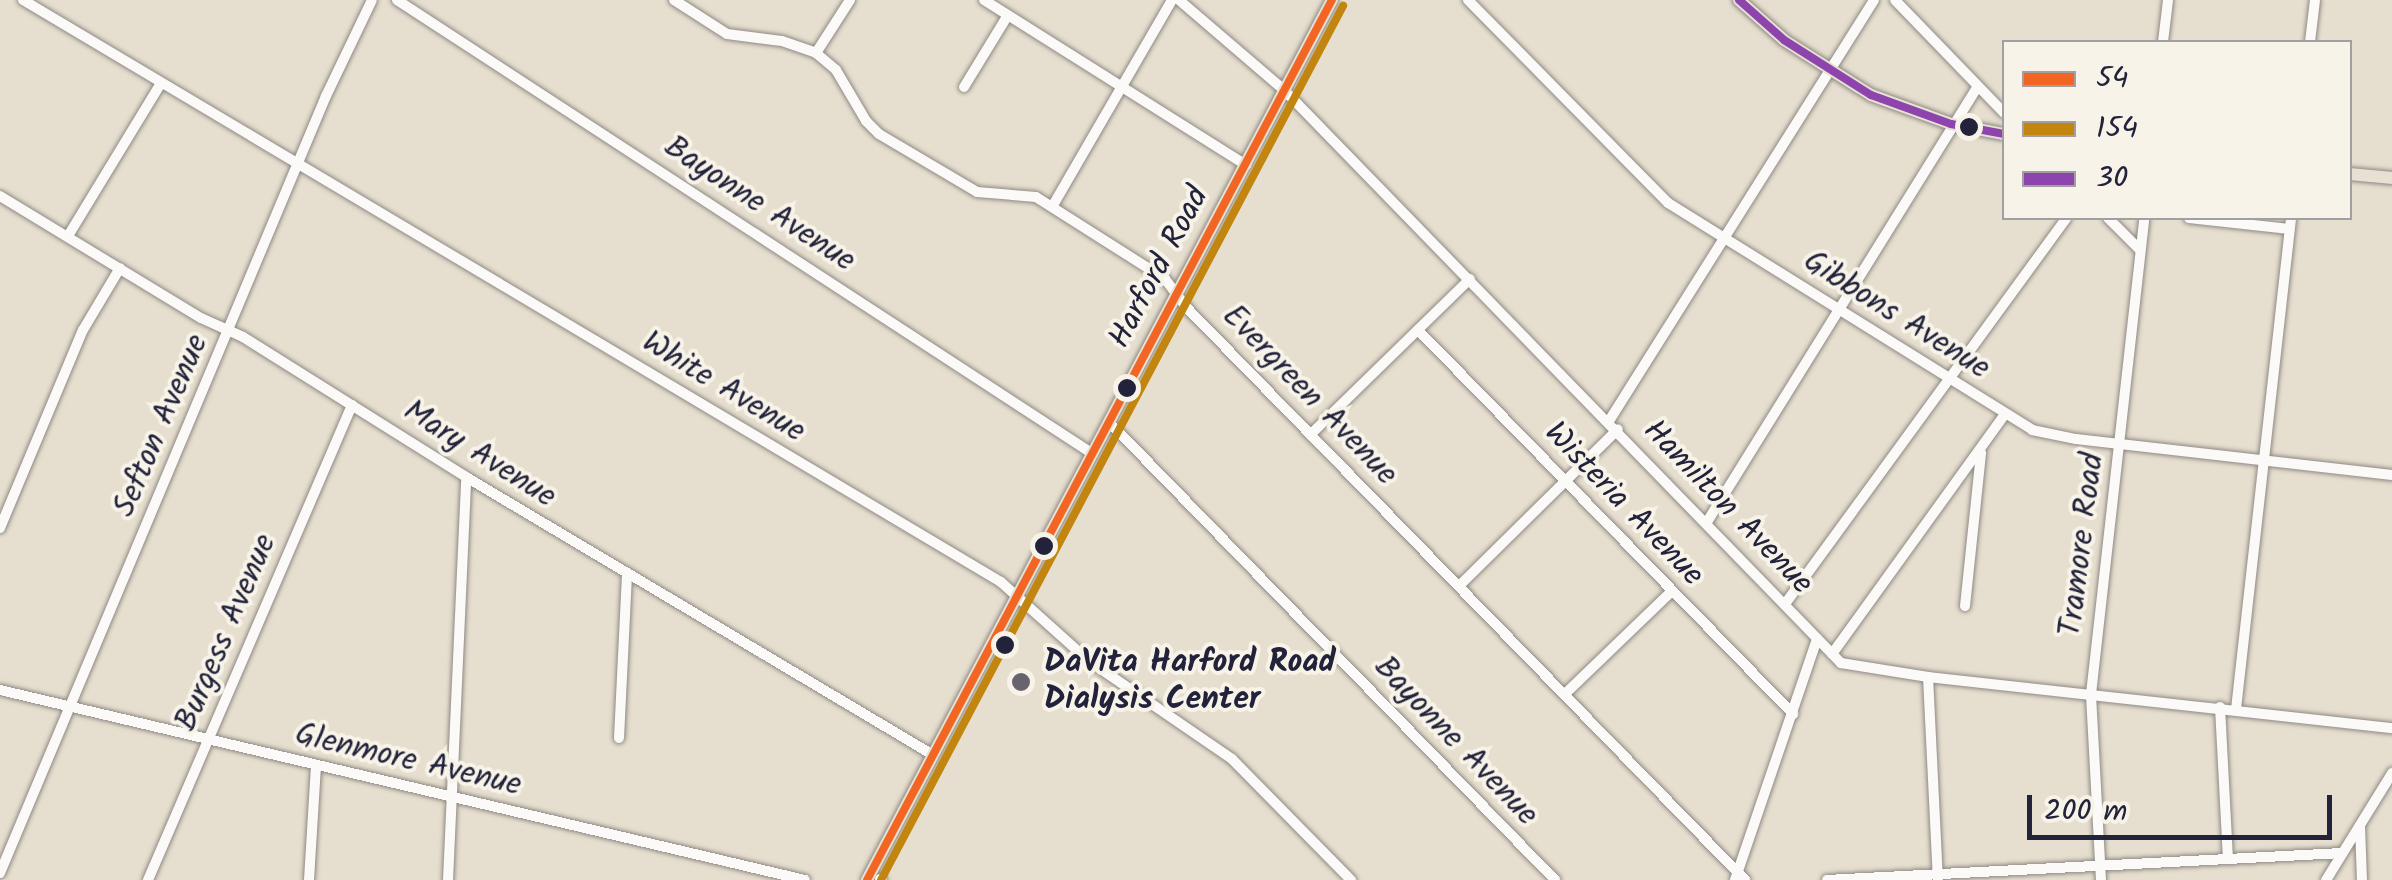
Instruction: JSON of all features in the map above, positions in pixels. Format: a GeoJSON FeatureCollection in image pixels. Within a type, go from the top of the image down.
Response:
{"type":"FeatureCollection","features":[{"type":"Feature","properties":{"kind":"main road","name":"Harford Road"},"geometry":{"type":"LineString","coordinates":[[876,878],[933,756],[1332,0]]}},
{"type":"Feature","properties":{"kind":"main road"},"geometry":{"type":"LineString","coordinates":[[1739,0],[1784,40],[1871,95],[1951,124],[2002,134]]}},
{"type":"Feature","properties":{"kind":"main road"},"geometry":{"type":"LineString","coordinates":[[2352,174],[2392,178]]}},
{"type":"Feature","properties":{"kind":"street","name":"White Avenue"},"geometry":{"type":"LineString","coordinates":[[23,0],[1018,596],[1089,661],[1232,759],[1351,880]]}},
{"type":"Feature","properties":{"kind":"street","name":"Sefton Avenue"},"geometry":{"type":"LineString","coordinates":[[0,873],[372,0]]}},
{"type":"Feature","properties":{"kind":"street","name":"Bayonne Avenue"},"geometry":{"type":"LineString","coordinates":[[396,0],[1093,454]]}},
{"type":"Feature","properties":{"kind":"street"},"geometry":{"type":"LineString","coordinates":[[674,0],[728,34],[782,41],[816,53],[850,0]]}},
{"type":"Feature","properties":{"kind":"street"},"geometry":{"type":"LineString","coordinates":[[984,0],[1246,165]]}},
{"type":"Feature","properties":{"kind":"street"},"geometry":{"type":"LineString","coordinates":[[1052,207],[1176,0]]}},
{"type":"Feature","properties":{"kind":"street","name":"Hamilton Avenue"},"geometry":{"type":"LineString","coordinates":[[1176,0],[1285,91],[1817,639],[1849,666],[2392,728]]}},
{"type":"Feature","properties":{"kind":"street","name":"Gibbons Avenue"},"geometry":{"type":"LineString","coordinates":[[1468,0],[1660,196],[2005,414],[2045,435],[2392,474]]}},
{"type":"Feature","properties":{"kind":"street"},"geometry":{"type":"LineString","coordinates":[[1459,586],[1565,480],[1613,425],[1827,70],[1874,0]]}},
{"type":"Feature","properties":{"kind":"street"},"geometry":{"type":"LineString","coordinates":[[1896,0],[2002,111]]}},
{"type":"Feature","properties":{"kind":"street"},"geometry":{"type":"LineString","coordinates":[[2163,40],[2168,0]]}},
{"type":"Feature","properties":{"kind":"street"},"geometry":{"type":"LineString","coordinates":[[2310,40],[2314,0]]}},
{"type":"Feature","properties":{"kind":"street"},"geometry":{"type":"LineString","coordinates":[[964,87],[1008,16]]}},
{"type":"Feature","properties":{"kind":"street","name":"Evergreen Avenue"},"geometry":{"type":"LineString","coordinates":[[816,53],[836,70],[866,121],[879,134],[977,192],[1028,194],[1165,279],[1740,878]]}},
{"type":"Feature","properties":{"kind":"street"},"geometry":{"type":"LineString","coordinates":[[68,236],[161,83]]}},
{"type":"Feature","properties":{"kind":"street"},"geometry":{"type":"LineString","coordinates":[[1706,522],[1978,86]]}},
{"type":"Feature","properties":{"kind":"street","name":"Mary Avenue"},"geometry":{"type":"LineString","coordinates":[[1,200],[230,330],[626,574],[933,756]]}},
{"type":"Feature","properties":{"kind":"street"},"geometry":{"type":"LineString","coordinates":[[1785,604],[2065,220]]}},
{"type":"Feature","properties":{"kind":"street"},"geometry":{"type":"LineString","coordinates":[[2110,220],[2140,250]]}},
{"type":"Feature","properties":{"kind":"street","name":"Tramore Road"},"geometry":{"type":"LineString","coordinates":[[2101,880],[2091,694],[2144,220]]}},
{"type":"Feature","properties":{"kind":"street"},"geometry":{"type":"LineString","coordinates":[[2229,220],[2290,223],[2236,710]]}},
{"type":"Feature","properties":{"kind":"street"},"geometry":{"type":"LineString","coordinates":[[0,528],[83,330],[120,268]]}},
{"type":"Feature","properties":{"kind":"street"},"geometry":{"type":"LineString","coordinates":[[1311,434],[1470,279]]}},
{"type":"Feature","properties":{"kind":"street","name":"Wisteria Avenue"},"geometry":{"type":"LineString","coordinates":[[1418,330],[1792,714]]}},
{"type":"Feature","properties":{"kind":"street","name":"Burgess Avenue"},"geometry":{"type":"LineString","coordinates":[[148,880],[352,404]]}},
{"type":"Feature","properties":{"kind":"street"},"geometry":{"type":"LineString","coordinates":[[1832,654],[2005,414]]}},
{"type":"Feature","properties":{"kind":"street","name":"Bayonne Avenue"},"geometry":{"type":"LineString","coordinates":[[1110,423],[1555,880]]}},
{"type":"Feature","properties":{"kind":"street"},"geometry":{"type":"LineString","coordinates":[[1965,606],[1981,451]]}},
{"type":"Feature","properties":{"kind":"street"},"geometry":{"type":"LineString","coordinates":[[448,880],[466,477]]}},
{"type":"Feature","properties":{"kind":"street"},"geometry":{"type":"LineString","coordinates":[[618,738],[626,574]]}},
{"type":"Feature","properties":{"kind":"street"},"geometry":{"type":"LineString","coordinates":[[1565,694],[1672,591]]}},
{"type":"Feature","properties":{"kind":"street"},"geometry":{"type":"LineString","coordinates":[[1740,878],[1817,639]]}},
{"type":"Feature","properties":{"kind":"street"},"geometry":{"type":"LineString","coordinates":[[1928,677],[1938,877]]}},
{"type":"Feature","properties":{"kind":"street","name":"Glenmore Avenue"},"geometry":{"type":"LineString","coordinates":[[0,690],[806,880]]}},
{"type":"Feature","properties":{"kind":"street"},"geometry":{"type":"LineString","coordinates":[[2220,708],[2228,858]]}},
{"type":"Feature","properties":{"kind":"street"},"geometry":{"type":"LineString","coordinates":[[310,880],[316,765]]}},
{"type":"Feature","properties":{"kind":"street"},"geometry":{"type":"LineString","coordinates":[[2326,880],[2392,772]]}},
{"type":"Feature","properties":{"kind":"street"},"geometry":{"type":"LineString","coordinates":[[2360,825],[2362,880]]}},
{"type":"Feature","properties":{"kind":"street"},"geometry":{"type":"LineString","coordinates":[[1827,880],[2342,853]]}},
{"type":"Feature","properties":{"kind":"transit line","name":"54"},"geometry":{"type":"LineString","coordinates":[[867,880],[1332,0]]}},
{"type":"Feature","properties":{"kind":"transit line","name":"30"},"geometry":{"type":"LineString","coordinates":[[1739,0],[1784,40],[1871,95],[1951,124],[2002,134]]}},
{"type":"Feature","properties":{"kind":"transit line","name":"154"},"geometry":{"type":"LineString","coordinates":[[881,880],[1343,6]]}},
{"type":"Feature","properties":{"kind":"place","name":"DaVita Harford Road Dialysis Center"},"geometry":{"type":"Point","coordinates":[1021,682]}}]}
